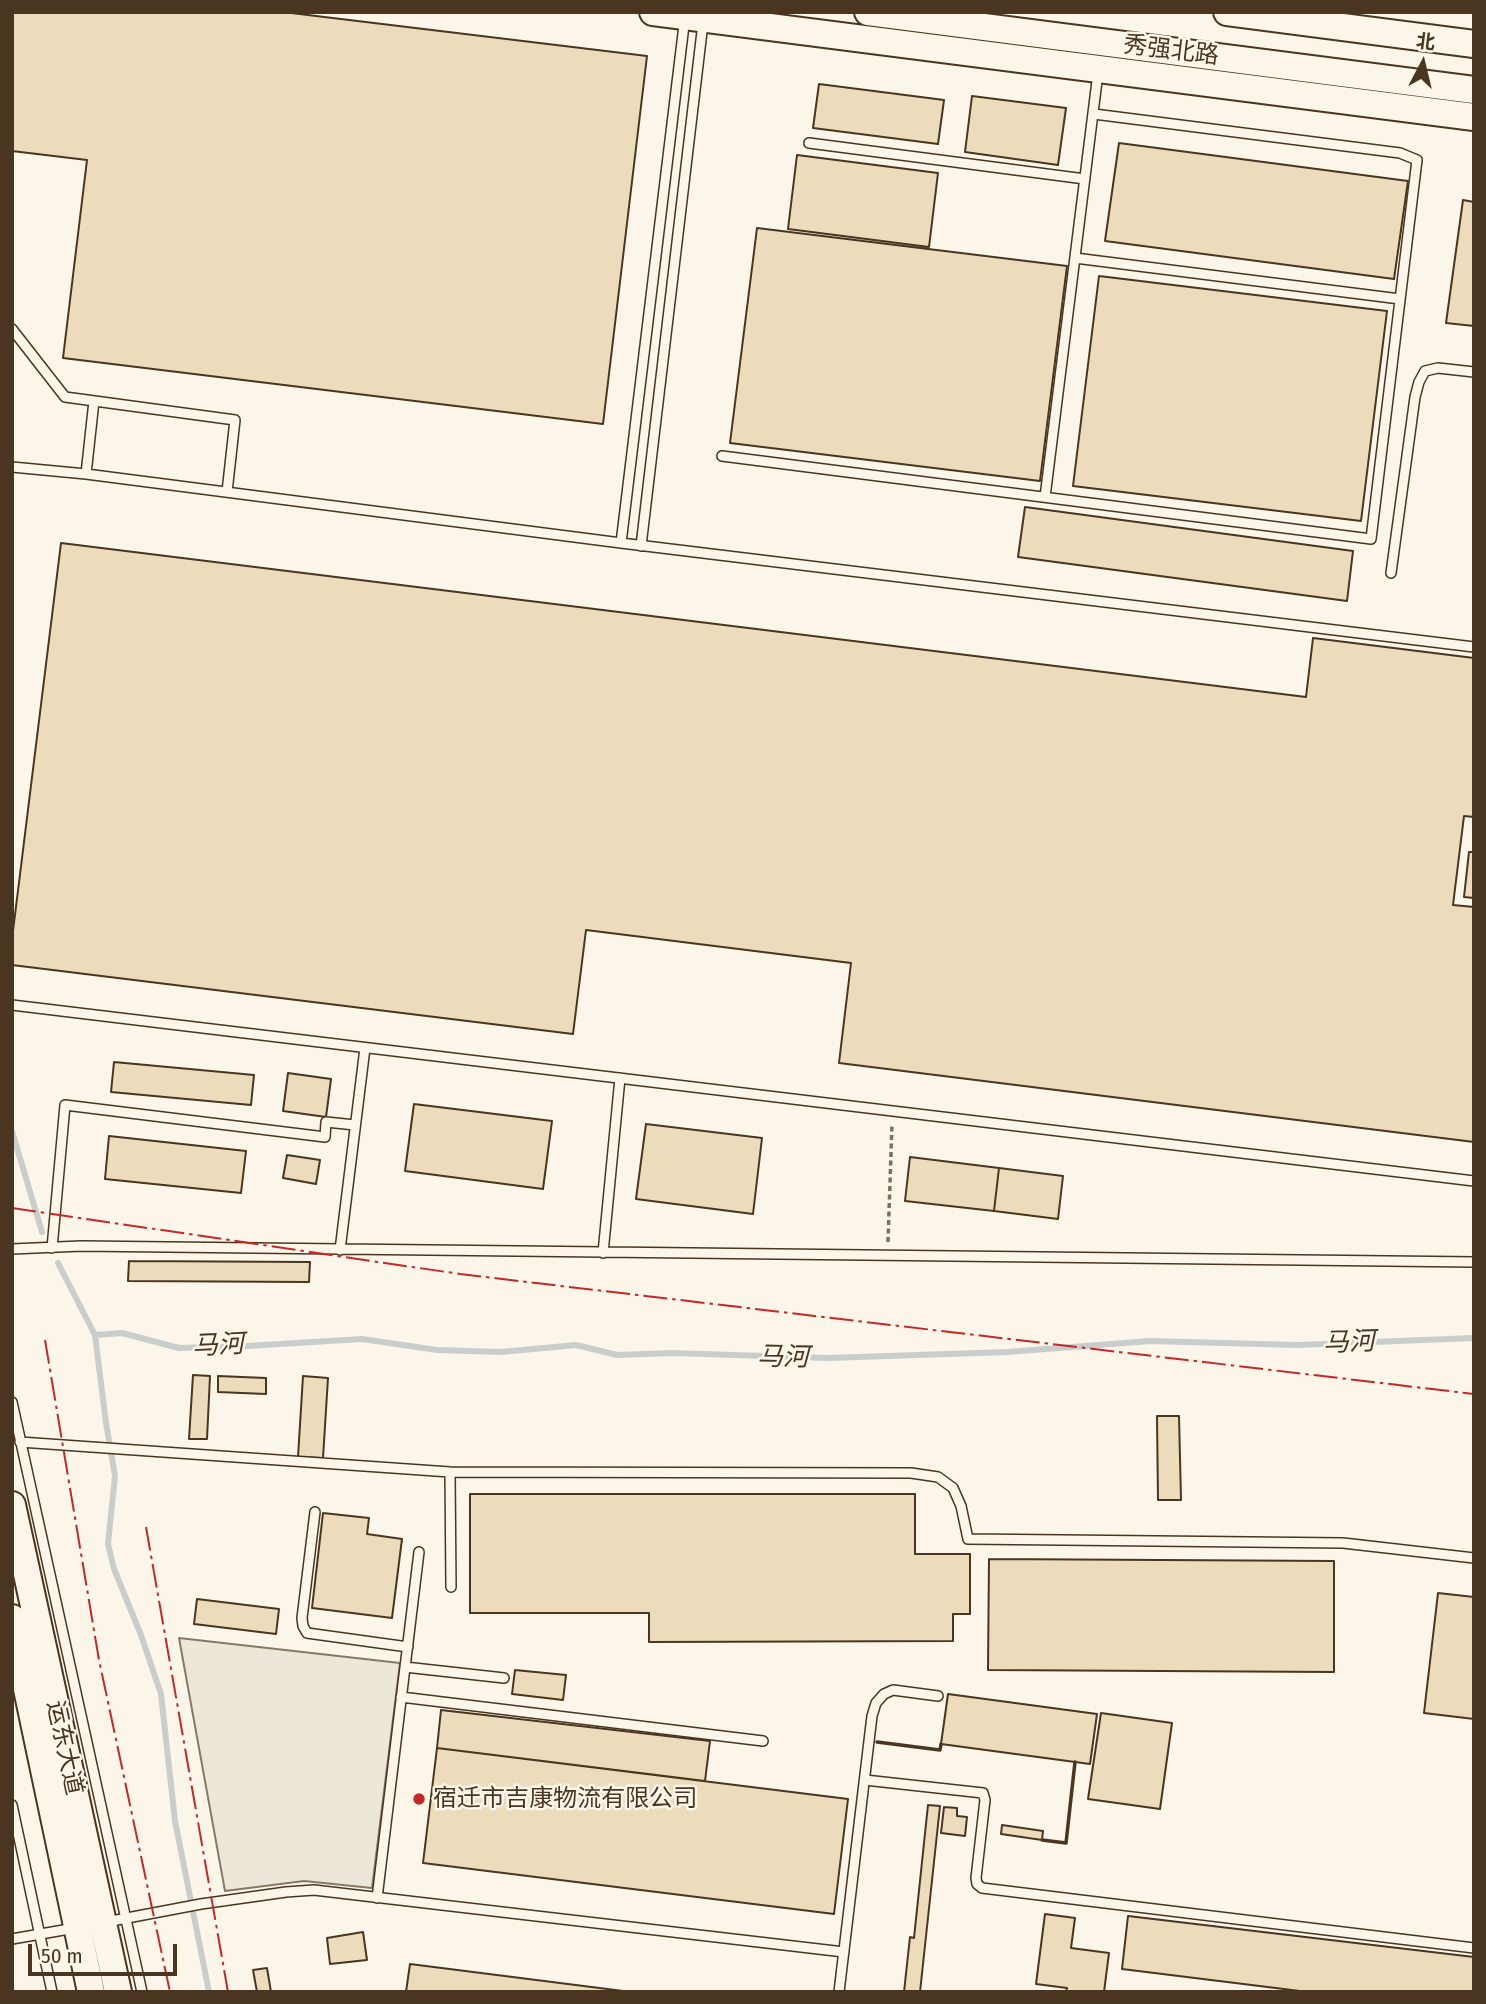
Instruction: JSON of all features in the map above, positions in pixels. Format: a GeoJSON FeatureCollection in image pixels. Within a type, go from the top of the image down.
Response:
{"type":"FeatureCollection","features":[{"type":"Feature","properties":{"kind":"street"},"geometry":{"type":"LineString","coordinates":[[653,12],[694,15],[1474,117]]}},
{"type":"Feature","properties":{"kind":"street","name":"秀强北路"},"geometry":{"type":"LineString","coordinates":[[868,12],[1102,38],[1474,90]]}},
{"type":"Feature","properties":{"kind":"street","name":"秀强北路"},"geometry":{"type":"LineString","coordinates":[[998,12],[1474,73]]}},
{"type":"Feature","properties":{"kind":"street"},"geometry":{"type":"LineString","coordinates":[[1227,12],[1474,44]]}},
{"type":"Feature","properties":{"kind":"street","name":"运东大道"},"geometry":{"type":"LineString","coordinates":[[12,1505],[115,1921],[118,1992]]}},
{"type":"Feature","properties":{"kind":"street","name":"运东大道"},"geometry":{"type":"LineString","coordinates":[[12,1618],[91,1992]]}},
{"type":"Feature","properties":{"kind":"lane"},"geometry":{"type":"LineString","coordinates":[[621,543],[694,15]]}},
{"type":"Feature","properties":{"kind":"lane"},"geometry":{"type":"LineString","coordinates":[[641,546],[694,15]]}},
{"type":"Feature","properties":{"kind":"lane"},"geometry":{"type":"LineString","coordinates":[[1045,497],[1102,38]]}},
{"type":"Feature","properties":{"kind":"lane"},"geometry":{"type":"LineString","coordinates":[[722,456],[1371,539],[1417,160],[1400,153],[1094,114]]}},
{"type":"Feature","properties":{"kind":"lane"},"geometry":{"type":"LineString","coordinates":[[809,143],[1085,179]]}},
{"type":"Feature","properties":{"kind":"lane"},"geometry":{"type":"LineString","coordinates":[[1075,258],[1400,299]]}},
{"type":"Feature","properties":{"kind":"lane"},"geometry":{"type":"LineString","coordinates":[[12,329],[65,397],[235,420],[227,492]]}},
{"type":"Feature","properties":{"kind":"lane"},"geometry":{"type":"LineString","coordinates":[[1391,573],[1419,382],[1425,371],[1437,368],[1474,372]]}},
{"type":"Feature","properties":{"kind":"lane"},"geometry":{"type":"LineString","coordinates":[[86,474],[94,401]]}},
{"type":"Feature","properties":{"kind":"lane"},"geometry":{"type":"LineString","coordinates":[[12,467],[1474,647]]}},
{"type":"Feature","properties":{"kind":"lane"},"geometry":{"type":"LineString","coordinates":[[12,1005],[1474,1181]]}},
{"type":"Feature","properties":{"kind":"lane"},"geometry":{"type":"LineString","coordinates":[[340,1250],[365,1048]]}},
{"type":"Feature","properties":{"kind":"lane"},"geometry":{"type":"LineString","coordinates":[[603,1253],[620,1078]]}},
{"type":"Feature","properties":{"kind":"lane"},"geometry":{"type":"LineString","coordinates":[[51,1248],[65,1105],[325,1137],[326,1122],[355,1125]]}},
{"type":"Feature","properties":{"kind":"lane"},"geometry":{"type":"LineString","coordinates":[[12,1249],[81,1246],[1474,1262]]}},
{"type":"Feature","properties":{"kind":"lane"},"geometry":{"type":"LineString","coordinates":[[12,1402],[115,1921],[142,1992]]}},
{"type":"Feature","properties":{"kind":"lane"},"geometry":{"type":"LineString","coordinates":[[20,1441],[450,1472],[911,1474],[938,1477],[953,1488],[961,1506],[968,1539],[1343,1543],[1474,1558]]}},
{"type":"Feature","properties":{"kind":"lane"},"geometry":{"type":"LineString","coordinates":[[450,1472],[451,1587]]}},
{"type":"Feature","properties":{"kind":"lane"},"geometry":{"type":"LineString","coordinates":[[315,1512],[302,1618],[307,1633],[408,1647]]}},
{"type":"Feature","properties":{"kind":"lane"},"geometry":{"type":"LineString","coordinates":[[376,1898],[419,1552]]}},
{"type":"Feature","properties":{"kind":"lane"},"geometry":{"type":"LineString","coordinates":[[405,1667],[504,1678]]}},
{"type":"Feature","properties":{"kind":"lane"},"geometry":{"type":"LineString","coordinates":[[839,1992],[872,1716],[876,1703],[884,1694],[893,1690],[938,1696]]}},
{"type":"Feature","properties":{"kind":"lane"},"geometry":{"type":"LineString","coordinates":[[401,1697],[763,1741]]}},
{"type":"Feature","properties":{"kind":"lane"},"geometry":{"type":"LineString","coordinates":[[865,1780],[983,1793],[985,1800],[976,1878],[977,1884],[982,1888],[1474,1948]]}},
{"type":"Feature","properties":{"kind":"lane"},"geometry":{"type":"LineString","coordinates":[[12,1805],[52,1992]]}},
{"type":"Feature","properties":{"kind":"lane"},"geometry":{"type":"LineString","coordinates":[[12,1939],[182,1908],[314,1890],[844,1952]]}},
{"type":"Feature","properties":{"kind":"path"},"geometry":{"type":"LineString","coordinates":[[888,1256],[892,1111]]}},
{"type":"Feature","properties":{"kind":"shaded area"},"geometry":{"type":"Polygon","coordinates":[[[179,1638],[400,1663],[372,1888],[304,1881],[225,1891],[179,1638]]]}},
{"type":"Feature","properties":{"kind":"building"},"geometry":{"type":"Polygon","coordinates":[[[12,12],[283,12],[647,56],[603,424],[63,358],[87,160],[12,151],[12,12]]]}},
{"type":"Feature","properties":{"kind":"building"},"geometry":{"type":"Polygon","coordinates":[[[819,84],[944,100],[938,144],[813,128],[819,84]]]}},
{"type":"Feature","properties":{"kind":"building"},"geometry":{"type":"Polygon","coordinates":[[[972,96],[1066,108],[1058,165],[965,152],[972,96]]]}},
{"type":"Feature","properties":{"kind":"building"},"geometry":{"type":"Polygon","coordinates":[[[1119,143],[1408,181],[1394,279],[1105,241],[1119,143]]]}},
{"type":"Feature","properties":{"kind":"building"},"geometry":{"type":"Polygon","coordinates":[[[797,155],[938,173],[929,247],[788,229],[797,155]]]}},
{"type":"Feature","properties":{"kind":"building"},"geometry":{"type":"Polygon","coordinates":[[[1463,200],[1474,202],[1474,326],[1446,323],[1463,200]]]}},
{"type":"Feature","properties":{"kind":"building"},"geometry":{"type":"Polygon","coordinates":[[[757,228],[1067,266],[1040,481],[730,443],[757,228]]]}},
{"type":"Feature","properties":{"kind":"building"},"geometry":{"type":"Polygon","coordinates":[[[1099,276],[1387,311],[1361,521],[1073,486],[1099,276]]]}},
{"type":"Feature","properties":{"kind":"building"},"geometry":{"type":"Polygon","coordinates":[[[1025,507],[1353,551],[1347,601],[1018,557],[1025,507]]]}},
{"type":"Feature","properties":{"kind":"building"},"geometry":{"type":"Polygon","coordinates":[[[61,543],[1306,697],[1313,638],[1474,658],[1474,817],[1464,816],[1453,905],[1474,907],[1474,1142],[839,1063],[851,963],[586,930],[573,1034],[12,965],[12,939],[61,543]]]}},
{"type":"Feature","properties":{"kind":"building"},"geometry":{"type":"Polygon","coordinates":[[[1469,852],[1474,852],[1474,898],[1464,897],[1469,852]]]}},
{"type":"Feature","properties":{"kind":"building"},"geometry":{"type":"Polygon","coordinates":[[[114,1062],[254,1075],[251,1105],[111,1092],[114,1062]]]}},
{"type":"Feature","properties":{"kind":"building"},"geometry":{"type":"Polygon","coordinates":[[[288,1073],[331,1079],[326,1117],[283,1111],[288,1073]]]}},
{"type":"Feature","properties":{"kind":"building"},"geometry":{"type":"Polygon","coordinates":[[[414,1104],[552,1121],[543,1189],[405,1171],[414,1104]]]}},
{"type":"Feature","properties":{"kind":"building"},"geometry":{"type":"Polygon","coordinates":[[[646,1124],[762,1138],[753,1214],[636,1199],[646,1124]]]}},
{"type":"Feature","properties":{"kind":"building"},"geometry":{"type":"Polygon","coordinates":[[[109,1136],[246,1151],[241,1193],[105,1179],[109,1136]]]}},
{"type":"Feature","properties":{"kind":"building"},"geometry":{"type":"Polygon","coordinates":[[[287,1155],[320,1160],[316,1184],[283,1178],[287,1155]]]}},
{"type":"Feature","properties":{"kind":"building"},"geometry":{"type":"Polygon","coordinates":[[[910,1157],[999,1168],[994,1211],[905,1201],[910,1157]]]}},
{"type":"Feature","properties":{"kind":"building"},"geometry":{"type":"Polygon","coordinates":[[[999,1168],[1063,1176],[1058,1219],[994,1211],[999,1168]]]}},
{"type":"Feature","properties":{"kind":"building"},"geometry":{"type":"Polygon","coordinates":[[[129,1261],[310,1262],[309,1282],[128,1281],[129,1261]]]}},
{"type":"Feature","properties":{"kind":"building"},"geometry":{"type":"Polygon","coordinates":[[[193,1375],[210,1376],[207,1439],[189,1439],[193,1375]]]}},
{"type":"Feature","properties":{"kind":"building"},"geometry":{"type":"Polygon","coordinates":[[[218,1376],[266,1378],[266,1394],[218,1392],[218,1376]]]}},
{"type":"Feature","properties":{"kind":"building"},"geometry":{"type":"Polygon","coordinates":[[[303,1376],[328,1378],[323,1458],[298,1457],[303,1376]]]}},
{"type":"Feature","properties":{"kind":"building"},"geometry":{"type":"Polygon","coordinates":[[[1157,1416],[1179,1416],[1181,1500],[1158,1500],[1157,1416]]]}},
{"type":"Feature","properties":{"kind":"building"},"geometry":{"type":"Polygon","coordinates":[[[470,1494],[915,1494],[915,1554],[970,1554],[970,1614],[953,1614],[953,1641],[649,1642],[649,1613],[470,1613],[470,1494]]]}},
{"type":"Feature","properties":{"kind":"building"},"geometry":{"type":"Polygon","coordinates":[[[323,1513],[369,1518],[367,1534],[402,1539],[392,1618],[312,1608],[323,1513]]]}},
{"type":"Feature","properties":{"kind":"building"},"geometry":{"type":"Polygon","coordinates":[[[989,1559],[1334,1561],[1334,1672],[988,1670],[989,1559]]]}},
{"type":"Feature","properties":{"kind":"building"},"geometry":{"type":"Polygon","coordinates":[[[1438,1593],[1474,1597],[1474,1719],[1424,1713],[1438,1593]]]}},
{"type":"Feature","properties":{"kind":"building"},"geometry":{"type":"Polygon","coordinates":[[[197,1599],[279,1609],[276,1634],[194,1624],[197,1599]]]}},
{"type":"Feature","properties":{"kind":"building"},"geometry":{"type":"Polygon","coordinates":[[[515,1670],[566,1675],[563,1700],[512,1694],[515,1670]]]}},
{"type":"Feature","properties":{"kind":"building"},"geometry":{"type":"Polygon","coordinates":[[[948,1694],[1097,1714],[1090,1764],[941,1744],[948,1694]]]}},
{"type":"Feature","properties":{"kind":"building"},"geometry":{"type":"Polygon","coordinates":[[[441,1710],[710,1741],[705,1781],[437,1748],[441,1710]]]}},
{"type":"Feature","properties":{"kind":"building"},"geometry":{"type":"Polygon","coordinates":[[[1101,1713],[1172,1723],[1160,1809],[1088,1799],[1101,1713]]]}},
{"type":"Feature","properties":{"kind":"building"},"geometry":{"type":"Polygon","coordinates":[[[437,1748],[848,1799],[834,1914],[423,1863],[437,1748]]]}},
{"type":"Feature","properties":{"kind":"building"},"geometry":{"type":"Polygon","coordinates":[[[928,1805],[940,1806],[920,1992],[904,1992],[910,1937],[914,1938],[928,1805]]]}},
{"type":"Feature","properties":{"kind":"building"},"geometry":{"type":"Polygon","coordinates":[[[944,1807],[957,1808],[957,1816],[967,1817],[965,1836],[941,1833],[944,1807]]]}},
{"type":"Feature","properties":{"kind":"building"},"geometry":{"type":"Polygon","coordinates":[[[1002,1825],[1043,1831],[1042,1840],[1001,1834],[1002,1825]]]}},
{"type":"Feature","properties":{"kind":"building"},"geometry":{"type":"Polygon","coordinates":[[[1045,1914],[1075,1918],[1071,1948],[1109,1953],[1104,1992],[1066,1992],[1067,1988],[1036,1984],[1045,1914]]]}},
{"type":"Feature","properties":{"kind":"building"},"geometry":{"type":"Polygon","coordinates":[[[1128,1916],[1474,1957],[1474,1992],[1308,1992],[1122,1969],[1128,1916]]]}},
{"type":"Feature","properties":{"kind":"building"},"geometry":{"type":"Polygon","coordinates":[[[363,1932],[367,1960],[330,1964],[327,1938],[363,1932]]]}},
{"type":"Feature","properties":{"kind":"building"},"geometry":{"type":"Polygon","coordinates":[[[410,1964],[631,1992],[406,1992],[410,1964]]]}},
{"type":"Feature","properties":{"kind":"building"},"geometry":{"type":"Polygon","coordinates":[[[267,1968],[271,1992],[257,1992],[253,1970],[267,1968]]]}},
{"type":"Feature","properties":{"kind":"waterway"},"geometry":{"type":"LineString","coordinates":[[12,1131],[42,1232]]}},
{"type":"Feature","properties":{"kind":"waterway"},"geometry":{"type":"LineString","coordinates":[[58,1263],[95,1335],[115,1476],[108,1544],[114,1569],[161,1694],[175,1821],[209,1992]]}},
{"type":"Feature","properties":{"kind":"waterway","name":"马河"},"geometry":{"type":"LineString","coordinates":[[95,1335],[122,1333],[179,1348],[362,1339],[437,1350],[501,1352],[576,1345],[617,1355],[672,1353],[828,1358],[1007,1352],[1150,1341],[1297,1345],[1474,1338]]}},
{"type":"Feature","properties":{"kind":"wall"},"geometry":{"type":"LineString","coordinates":[[877,1742],[940,1750],[941,1744]]}},
{"type":"Feature","properties":{"kind":"wall"},"geometry":{"type":"LineString","coordinates":[[1042,1840],[1066,1843],[1075,1762]]}},
{"type":"Feature","properties":{"kind":"power"},"geometry":{"type":"LineString","coordinates":[[12,1208],[460,1274],[1474,1394]]}},
{"type":"Feature","properties":{"kind":"power"},"geometry":{"type":"LineString","coordinates":[[45,1340],[99,1660],[170,1992]]}},
{"type":"Feature","properties":{"kind":"power"},"geometry":{"type":"LineString","coordinates":[[146,1527],[228,1992]]}},
{"type":"Feature","properties":{"kind":"place","name":"宿迁市吉康物流有限公司"},"geometry":{"type":"Point","coordinates":[419,1799]}}]}
